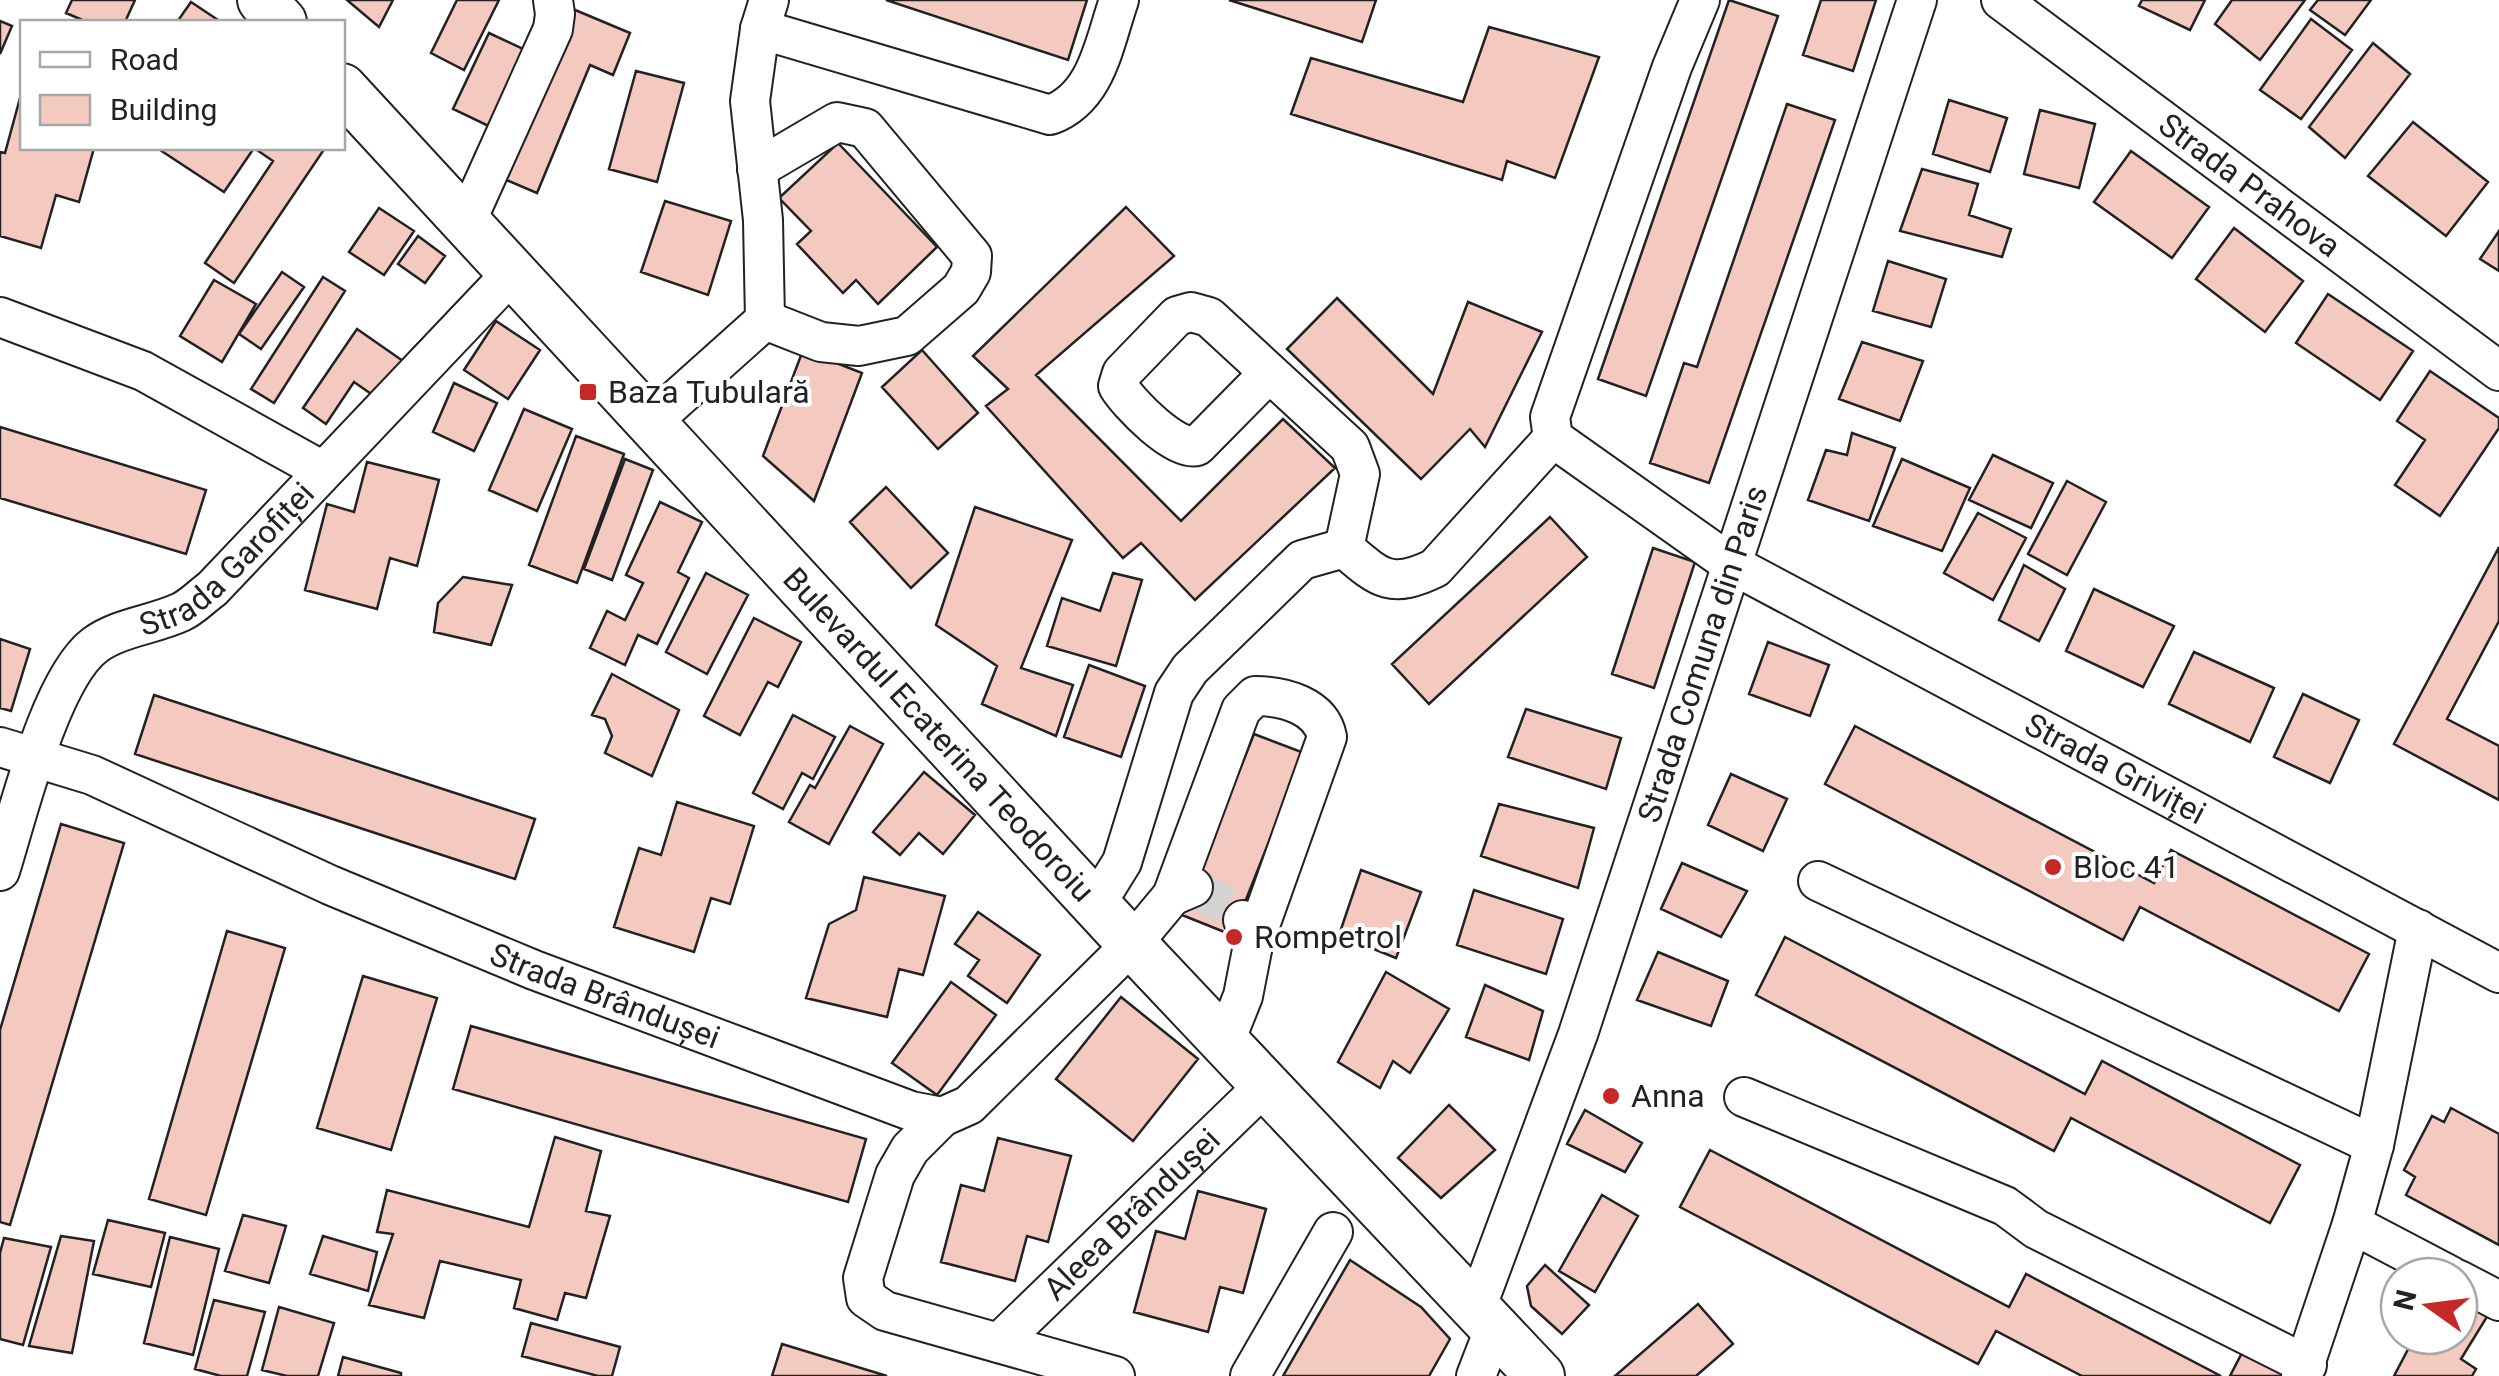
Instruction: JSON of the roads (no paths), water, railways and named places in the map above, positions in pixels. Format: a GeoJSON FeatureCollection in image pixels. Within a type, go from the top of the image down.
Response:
{"type":"FeatureCollection","features":[{"type":"Feature","properties":{"kind":"main road"},"geometry":{"type":"LineString","coordinates":[[262,0],[280,20]]}},
{"type":"Feature","properties":{"kind":"main road","name":"Bulevardul Ecaterina Teodoroiu"},"geometry":{"type":"LineString","coordinates":[[345,91],[1132,944],[1540,1376]]}},
{"type":"Feature","properties":{"kind":"street"},"geometry":{"type":"LineString","coordinates":[[466,222],[552,29],[552,0]]}},
{"type":"Feature","properties":{"kind":"street"},"geometry":{"type":"LineString","coordinates":[[650,423],[764,320],[762,220],[750,101],[764,14],[1050,115],[1068,108],[1089,86],[1118,0]]}},
{"type":"Feature","properties":{"kind":"street"},"geometry":{"type":"LineString","coordinates":[[1344,548],[1390,581],[1408,581],[1435,568],[1554,438],[1550,417],[1672,67],[1700,0]]}},
{"type":"Feature","properties":{"kind":"street","name":"Strada Comuna din Paris"},"geometry":{"type":"LineString","coordinates":[[1476,1376],[1486,1316],[1917,0]]}},
{"type":"Feature","properties":{"kind":"street","name":"Strada Prahova"},"geometry":{"type":"LineString","coordinates":[[2001,0],[2499,372]]}},
{"type":"Feature","properties":{"kind":"street"},"geometry":{"type":"LineString","coordinates":[[757,169],[837,122],[866,128],[972,256],[971,272],[961,288],[907,336],[858,346],[821,342],[764,320]]}},
{"type":"Feature","properties":{"kind":"street","name":"Strada Garofiței"},"geometry":{"type":"LineString","coordinates":[[0,871],[60,693],[80,658],[98,642],[122,631],[184,611],[212,589],[512,273]]}},
{"type":"Feature","properties":{"kind":"street"},"geometry":{"type":"LineString","coordinates":[[0,317],[143,371],[324,472]]}},
{"type":"Feature","properties":{"kind":"street"},"geometry":{"type":"LineString","coordinates":[[1269,373],[1350,447],[1360,474],[1344,548]]}},
{"type":"Feature","properties":{"kind":"street","name":"Strada Griviței"},"geometry":{"type":"LineString","coordinates":[[1554,438],[1731,564],[2499,973]]}},
{"type":"Feature","properties":{"kind":"street"},"geometry":{"type":"LineString","coordinates":[[1096,904],[1122,862],[1174,693],[1190,669],[1302,560],[1344,548]]}},
{"type":"Feature","properties":{"kind":"street"},"geometry":{"type":"LineString","coordinates":[[1116,1376],[885,1311],[866,1298],[863,1278],[895,1176],[910,1149],[942,1117],[969,1105],[1183,891],[1241,710],[1255,696],[1273,696],[1317,713],[1327,737],[1247,930],[1243,996],[1225,1041]]}},
{"type":"Feature","properties":{"kind":"street","name":"Strada Brândușei"},"geometry":{"type":"LineString","coordinates":[[0,746],[92,776],[330,885],[534,970],[911,1111],[942,1117]]}},
{"type":"Feature","properties":{"kind":"street"},"geometry":{"type":"LineString","coordinates":[[1818,880],[2374,1145]]}},
{"type":"Feature","properties":{"kind":"street"},"geometry":{"type":"LineString","coordinates":[[1744,1097],[2005,1206],[2036,1229],[2304,1370],[2374,1145],[2418,928]]}},
{"type":"Feature","properties":{"kind":"street","name":"Aleea Brândușei"},"geometry":{"type":"LineString","coordinates":[[999,1344],[1265,1085]]}},
{"type":"Feature","properties":{"kind":"street"},"geometry":{"type":"LineString","coordinates":[[2352,1224],[2413,1256]]}},
{"type":"Feature","properties":{"kind":"street"},"geometry":{"type":"LineString","coordinates":[[1250,1376],[1333,1232]]}},
{"type":"Feature","properties":{"kind":"tunnel"},"geometry":{"type":"LineString","coordinates":[[1193,887],[1241,915]]}},
{"type":"Feature","properties":{"kind":"place","name":"Baza Tubulară"},"geometry":{"type":"Point","coordinates":[588,392]}},
{"type":"Feature","properties":{"kind":"place","name":"Bloc 41"},"geometry":{"type":"Point","coordinates":[2053,867]}},
{"type":"Feature","properties":{"kind":"place","name":"Rompetrol"},"geometry":{"type":"Point","coordinates":[1234,937]}},
{"type":"Feature","properties":{"kind":"place","name":"Anna"},"geometry":{"type":"Point","coordinates":[1611,1096]}}]}
